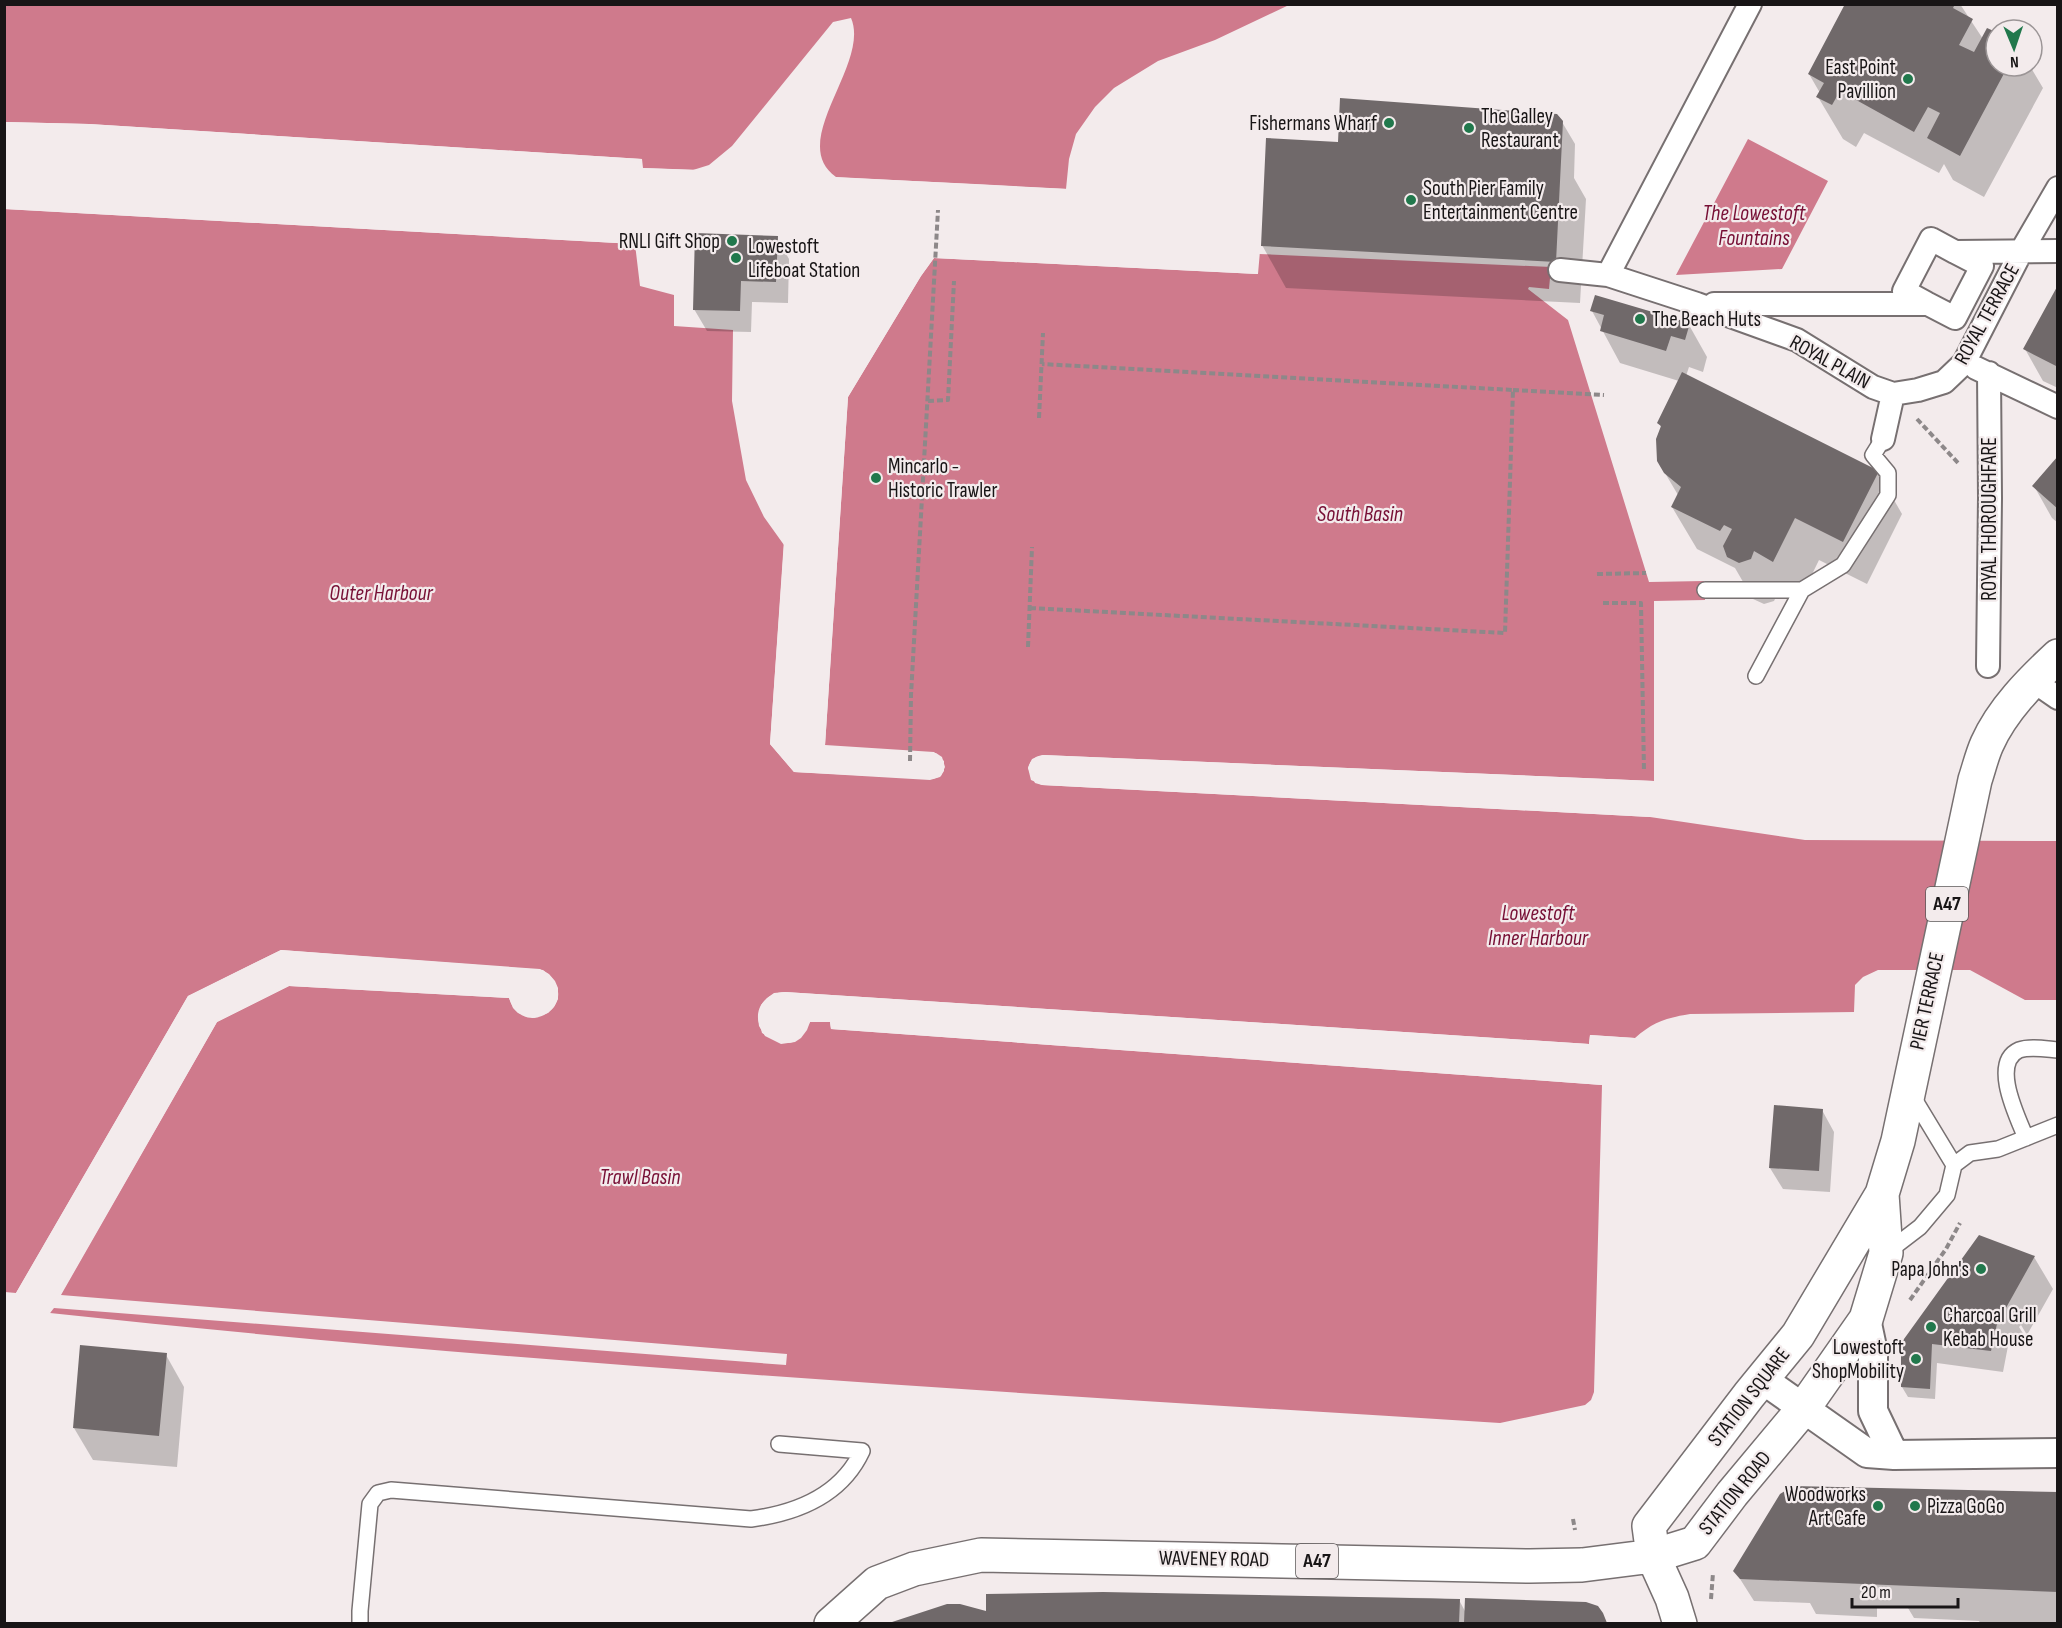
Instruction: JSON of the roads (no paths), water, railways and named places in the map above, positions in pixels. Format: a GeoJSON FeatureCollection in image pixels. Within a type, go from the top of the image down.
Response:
{"type":"FeatureCollection","features":[{"type":"Feature","properties":{"kind":"highway","name":"PIER TERRACE"},"geometry":{"type":"LineString","coordinates":[[1882,1194],[1898,1141],[1920,1029],[1975,780],[1987,743],[1997,727],[2045,689],[2058,656]]}},
{"type":"Feature","properties":{"kind":"highway","name":"A47"},"geometry":{"type":"LineString","coordinates":[[1803,1409],[1866,1319],[1886,1253],[1882,1194]]}},
{"type":"Feature","properties":{"kind":"highway","name":"STATION SQUARE"},"geometry":{"type":"LineString","coordinates":[[1680,1623],[1672,1598],[1653,1556],[1649,1526],[1798,1335],[1882,1194]]}},
{"type":"Feature","properties":{"kind":"highway","name":"STATION ROAD"},"geometry":{"type":"LineString","coordinates":[[1653,1556],[1695,1543],[1732,1494],[1803,1409]]}},
{"type":"Feature","properties":{"kind":"highway","name":"WAVENEY ROAD"},"geometry":{"type":"LineString","coordinates":[[831,1623],[835,1617],[877,1583],[915,1569],[981,1554],[1530,1566],[1582,1564],[1653,1556]]}},
{"type":"Feature","properties":{"kind":"street"},"geometry":{"type":"LineString","coordinates":[[1608,275],[1750,4]]}},
{"type":"Feature","properties":{"kind":"street","name":"ROYAL TERRACE"},"geometry":{"type":"LineString","coordinates":[[1893,394],[1918,390],[1944,382],[1964,363],[2022,250],[2058,188]]}},
{"type":"Feature","properties":{"kind":"street"},"geometry":{"type":"LineString","coordinates":[[1931,239],[1955,252],[1982,266],[1955,318],[1904,291],[1931,239]]}},
{"type":"Feature","properties":{"kind":"street"},"geometry":{"type":"LineString","coordinates":[[1955,252],[2058,251]]}},
{"type":"Feature","properties":{"kind":"street","name":"ROYAL PLAIN"},"geometry":{"type":"LineString","coordinates":[[1560,270],[1608,275],[1797,340],[1873,387],[1893,394]]}},
{"type":"Feature","properties":{"kind":"street"},"geometry":{"type":"LineString","coordinates":[[1697,304],[1928,304]]}},
{"type":"Feature","properties":{"kind":"street"},"geometry":{"type":"LineString","coordinates":[[1964,363],[2058,407]]}},
{"type":"Feature","properties":{"kind":"street","name":"ROYAL THOROUGHFARE"},"geometry":{"type":"LineString","coordinates":[[1988,666],[1989,373]]}},
{"type":"Feature","properties":{"kind":"street"},"geometry":{"type":"LineString","coordinates":[[1883,440],[1893,394]]}},
{"type":"Feature","properties":{"kind":"street"},"geometry":{"type":"LineString","coordinates":[[1866,1319],[1873,1352],[1873,1411],[1894,1455]]}},
{"type":"Feature","properties":{"kind":"street"},"geometry":{"type":"LineString","coordinates":[[1762,1379],[1867,1453],[1894,1455],[2058,1453]]}},
{"type":"Feature","properties":{"kind":"lane"},"geometry":{"type":"LineString","coordinates":[[1756,676],[1802,590],[1843,565],[1888,495],[1887,473],[1873,455],[1883,440]]}},
{"type":"Feature","properties":{"kind":"lane"},"geometry":{"type":"LineString","coordinates":[[1705,590],[1802,590]]}},
{"type":"Feature","properties":{"kind":"lane"},"geometry":{"type":"LineString","coordinates":[[2026,1138],[2005,1081],[2006,1069],[2011,1056],[2019,1050],[2058,1050]]}},
{"type":"Feature","properties":{"kind":"lane"},"geometry":{"type":"LineString","coordinates":[[1908,1089],[1954,1165]]}},
{"type":"Feature","properties":{"kind":"lane"},"geometry":{"type":"LineString","coordinates":[[1886,1253],[1920,1227],[1947,1196],[1954,1165],[1970,1154],[1998,1149],[2058,1125]]}},
{"type":"Feature","properties":{"kind":"lane"},"geometry":{"type":"LineString","coordinates":[[360,1623],[370,1504],[378,1493],[391,1490],[750,1519],[772,1516],[804,1507],[825,1495],[843,1481],[855,1466],[862,1451],[779,1444]]}},
{"type":"Feature","properties":{"kind":"water"},"geometry":{"type":"Polygon","coordinates":[[[5,5],[1289,5],[1215,40],[1158,61],[1114,88],[1095,107],[1076,134],[1069,159],[1066,189],[836,177],[823,162],[820,144],[824,123],[850,57],[854,37],[851,18],[833,22],[732,146],[709,165],[693,170],[642,168],[642,159],[89,124],[5,122],[5,5]]]}},
{"type":"Feature","properties":{"kind":"water","name":"The Lowestoft Fountains"},"geometry":{"type":"Polygon","coordinates":[[[1748,139],[1828,181],[1782,269],[1676,275],[1748,139]]]}},
{"type":"Feature","properties":{"kind":"water"},"geometry":{"type":"Polygon","coordinates":[[[4,209],[635,244],[640,286],[674,295],[674,326],[733,330],[732,401],[746,480],[764,517],[784,545],[770,744],[794,772],[933,779],[941,776],[945,767],[942,757],[936,753],[825,746],[848,397],[934,258],[1257,274],[1259,254],[1551,267],[1549,289],[1529,287],[1528,289],[1568,320],[1649,582],[1704,581],[1705,600],[1654,601],[1654,781],[1043,755],[1033,759],[1028,768],[1035,783],[1650,817],[1805,840],[2057,841],[2057,1000],[2025,1000],[1970,970],[1878,970],[1863,977],[1855,985],[1854,1012],[1690,1014],[1660,1022],[1635,1038],[1590,1035],[1589,1044],[785,992],[770,996],[760,1007],[758,1018],[762,1033],[784,1043],[790,1043],[800,1037],[810,1022],[830,1022],[831,1029],[1602,1085],[1594,1392],[1591,1400],[1585,1405],[1500,1423],[956,1389],[593,1363],[50,1313],[217,1022],[289,986],[509,998],[516,1011],[526,1017],[538,1017],[548,1013],[555,1005],[558,994],[555,982],[543,970],[281,950],[188,996],[16,1293],[5,1292],[4,209]]]}},
{"type":"Feature","properties":{"kind":"place","name":"East Point Pavillion"},"geometry":{"type":"Point","coordinates":[1908,79]}},
{"type":"Feature","properties":{"kind":"place","name":"Fishermans Wharf"},"geometry":{"type":"Point","coordinates":[1389,123]}},
{"type":"Feature","properties":{"kind":"place","name":"The Galley Restaurant"},"geometry":{"type":"Point","coordinates":[1469,128]}},
{"type":"Feature","properties":{"kind":"place","name":"South Pier Family Entertainment Centre"},"geometry":{"type":"Point","coordinates":[1411,200]}},
{"type":"Feature","properties":{"kind":"place","name":"RNLI Gift Shop"},"geometry":{"type":"Point","coordinates":[732,241]}},
{"type":"Feature","properties":{"kind":"place","name":"Lowestoft Lifeboat Station"},"geometry":{"type":"Point","coordinates":[736,258]}},
{"type":"Feature","properties":{"kind":"place","name":"The Beach Huts"},"geometry":{"type":"Point","coordinates":[1640,319]}},
{"type":"Feature","properties":{"kind":"place","name":"Mincarlo - Historic Trawler"},"geometry":{"type":"Point","coordinates":[876,478]}},
{"type":"Feature","properties":{"kind":"place","name":"Papa John's"},"geometry":{"type":"Point","coordinates":[1981,1269]}},
{"type":"Feature","properties":{"kind":"place","name":"Charcoal Grill Kebab House"},"geometry":{"type":"Point","coordinates":[1931,1327]}},
{"type":"Feature","properties":{"kind":"place","name":"Lowestoft ShopMobility"},"geometry":{"type":"Point","coordinates":[1916,1359]}},
{"type":"Feature","properties":{"kind":"place","name":"Woodworks Art Cafe"},"geometry":{"type":"Point","coordinates":[1878,1506]}},
{"type":"Feature","properties":{"kind":"place","name":"Pizza GoGo"},"geometry":{"type":"Point","coordinates":[1915,1506]}},
{"type":"Feature","properties":{"kind":"water label","name":"South Basin"},"geometry":{"type":"Point","coordinates":[1360,514]}},
{"type":"Feature","properties":{"kind":"water label","name":"Outer Harbour"},"geometry":{"type":"Point","coordinates":[381,593]}},
{"type":"Feature","properties":{"kind":"water label","name":"Lowestoft Inner Harbour"},"geometry":{"type":"Point","coordinates":[1538,926]}},
{"type":"Feature","properties":{"kind":"water label","name":"Trawl Basin"},"geometry":{"type":"Point","coordinates":[640,1177]}}]}
